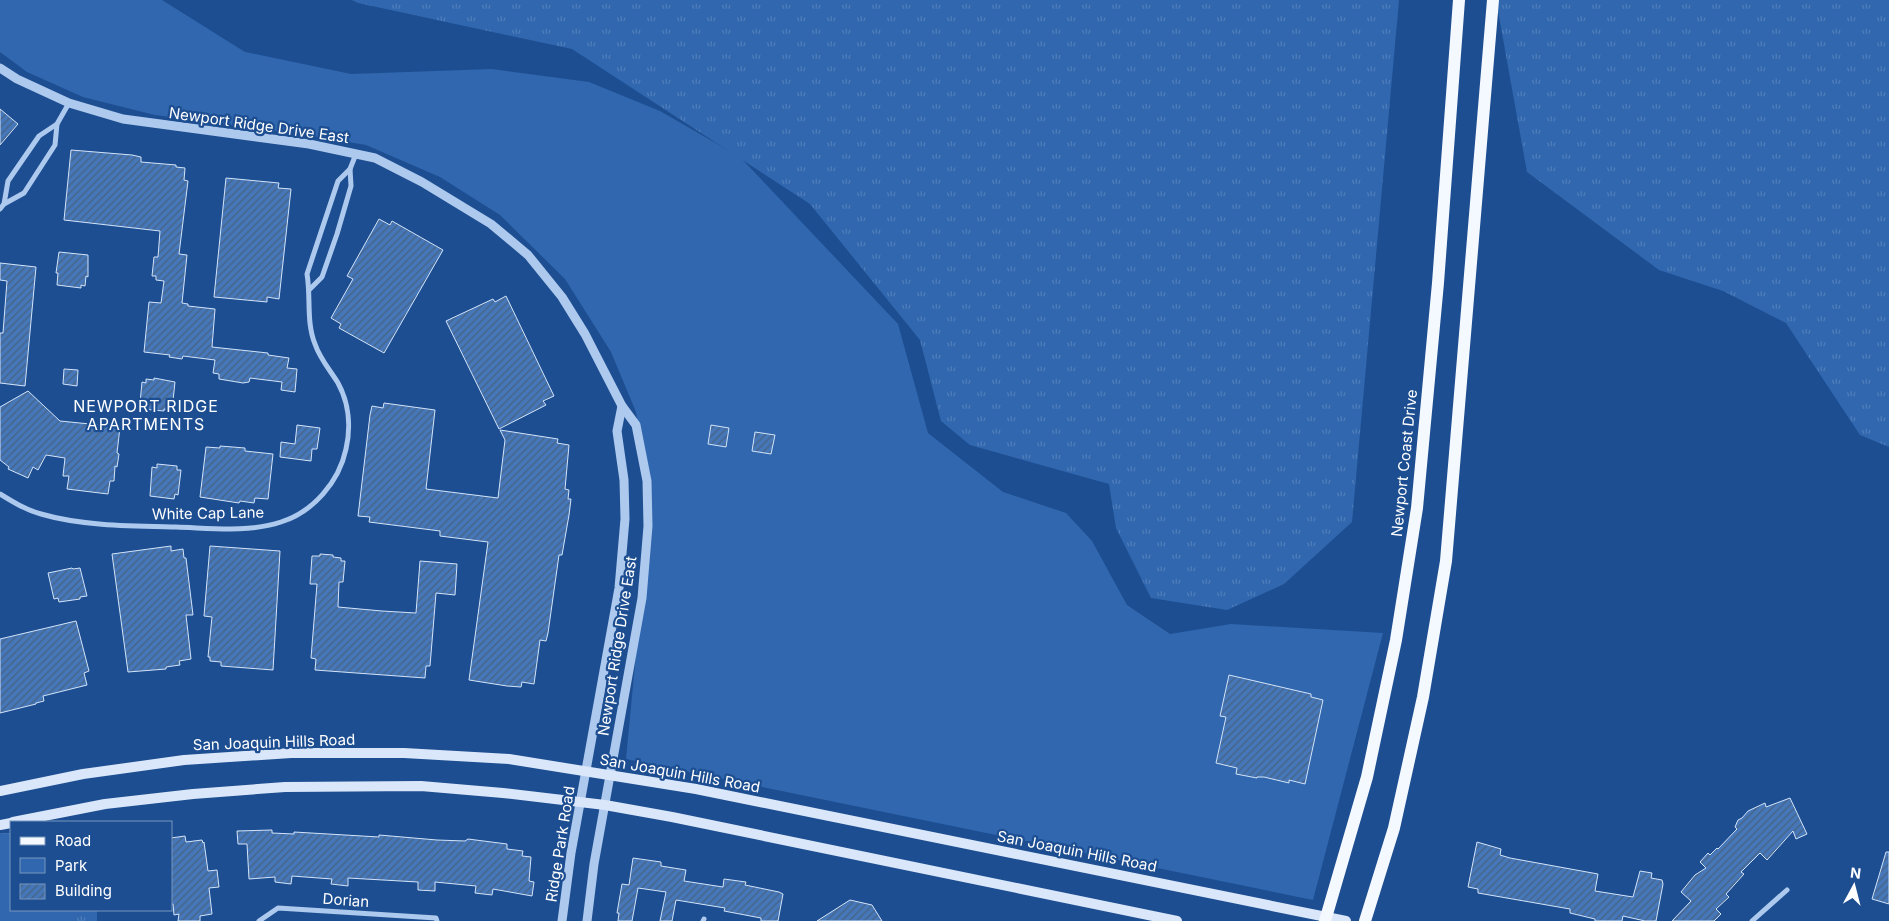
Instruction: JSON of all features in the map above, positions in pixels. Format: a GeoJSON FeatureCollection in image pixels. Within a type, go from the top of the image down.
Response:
{"type":"FeatureCollection","features":[{"type":"Feature","properties":{"kind":"main road","name":"Newport Coast Drive"},"geometry":{"type":"LineString","coordinates":[[1326,919],[1367,777],[1396,640],[1417,508],[1438,283],[1459,0]]}},
{"type":"Feature","properties":{"kind":"main road"},"geometry":{"type":"LineString","coordinates":[[1365,921],[1394,828],[1423,697],[1446,561],[1492,0]]}},
{"type":"Feature","properties":{"kind":"main road","name":"San Joaquin Hills Road"},"geometry":{"type":"LineString","coordinates":[[0,791],[83,774],[184,760],[292,754],[404,753],[509,758],[696,789],[1326,919],[1346,921]]}},
{"type":"Feature","properties":{"kind":"main road"},"geometry":{"type":"LineString","coordinates":[[17,821],[105,804],[193,794],[285,787],[421,786],[503,793],[605,805],[672,817],[1176,921]]}},
{"type":"Feature","properties":{"kind":"street","name":"Newport Ridge Drive East"},"geometry":{"type":"LineString","coordinates":[[0,68],[18,79],[69,103],[123,119],[309,144],[375,158],[422,182],[491,224],[528,255],[562,297],[585,334],[622,406],[636,425],[647,481],[648,526],[642,598],[610,775]]}},
{"type":"Feature","properties":{"kind":"street"},"geometry":{"type":"LineString","coordinates":[[2,207],[24,193],[55,145],[57,124],[69,103]]}},
{"type":"Feature","properties":{"kind":"street"},"geometry":{"type":"LineString","coordinates":[[2,207],[8,181],[39,136],[57,124]]}},
{"type":"Feature","properties":{"kind":"street","name":"White Cap Lane"},"geometry":{"type":"LineString","coordinates":[[0,494],[17,504],[39,513],[62,519],[203,528],[261,527],[282,522],[301,513],[325,492],[343,460],[348,439],[348,413],[338,384],[324,363],[315,344],[310,324],[310,289],[307,274],[338,181],[350,169],[356,154]]}},
{"type":"Feature","properties":{"kind":"street","name":"White Cap Lane"},"geometry":{"type":"LineString","coordinates":[[310,289],[322,277],[337,234],[351,186],[350,169]]}},
{"type":"Feature","properties":{"kind":"street","name":"Newport Ridge Drive East"},"geometry":{"type":"LineString","coordinates":[[586,772],[619,580],[625,519],[624,480],[617,431],[622,406]]}},
{"type":"Feature","properties":{"kind":"street","name":"Ridge Park Road"},"geometry":{"type":"LineString","coordinates":[[562,921],[571,853],[586,772]]}},
{"type":"Feature","properties":{"kind":"street"},"geometry":{"type":"LineString","coordinates":[[587,921],[594,864],[610,775]]}},
{"type":"Feature","properties":{"kind":"street"},"geometry":{"type":"LineString","coordinates":[[1752,921],[1787,890]]}},
{"type":"Feature","properties":{"kind":"street","name":"Dorian"},"geometry":{"type":"LineString","coordinates":[[259,921],[278,908],[436,920]]}},
{"type":"Feature","properties":{"kind":"green space"},"geometry":{"type":"Polygon","coordinates":[[[0,0],[162,0],[245,52],[351,74],[492,69],[589,82],[660,111],[740,157],[898,324],[928,433],[1003,492],[1066,513],[1092,541],[1127,605],[1170,634],[1231,624],[1383,633],[1313,900],[626,759],[651,497],[636,412],[611,352],[565,279],[500,215],[440,177],[366,145],[307,135],[155,115],[83,97],[27,72],[0,52],[0,0]]]}},
{"type":"Feature","properties":{"kind":"green space"},"geometry":{"type":"Polygon","coordinates":[[[352,0],[1399,0],[1352,522],[1284,584],[1227,610],[1151,598],[1116,528],[1109,484],[970,445],[941,421],[920,340],[810,204],[572,49],[358,3],[352,0]]]}},
{"type":"Feature","properties":{"kind":"green space"},"geometry":{"type":"Polygon","coordinates":[[[1496,0],[1889,0],[1889,447],[1860,435],[1786,323],[1723,291],[1659,270],[1527,172],[1496,0]]]}},
{"type":"Feature","properties":{"kind":"green space"},"geometry":{"type":"Polygon","coordinates":[[[0,833],[10,833],[10,911],[97,911],[97,921],[0,921],[0,833]]]}},
{"type":"Feature","properties":{"kind":"green space"},"geometry":{"type":"Polygon","coordinates":[[[10,851],[10,911],[57,911],[59,921],[0,921],[0,854],[10,851]]]}},
{"type":"Feature","properties":{"kind":"building"},"geometry":{"type":"Polygon","coordinates":[[[0,109],[18,124],[0,145],[0,109]]]}},
{"type":"Feature","properties":{"kind":"building"},"geometry":{"type":"Polygon","coordinates":[[[71,150],[132,155],[141,157],[141,162],[176,165],[176,167],[185,168],[184,180],[188,181],[179,254],[187,255],[182,303],[188,304],[188,306],[215,309],[212,347],[268,353],[268,355],[289,358],[287,368],[297,369],[295,392],[281,390],[282,382],[250,378],[249,382],[243,383],[219,379],[219,374],[213,373],[215,360],[183,356],[182,359],[169,357],[170,355],[144,352],[149,302],[161,303],[164,281],[156,280],[156,276],[152,276],[154,257],[158,257],[160,231],[64,220],[71,150]]]}},
{"type":"Feature","properties":{"kind":"building"},"geometry":{"type":"Polygon","coordinates":[[[226,178],[279,183],[278,188],[291,189],[279,299],[267,297],[267,302],[214,297],[226,178]]]}},
{"type":"Feature","properties":{"kind":"building"},"geometry":{"type":"Polygon","coordinates":[[[379,219],[390,225],[392,221],[443,250],[384,353],[339,328],[341,324],[331,318],[353,279],[347,276],[379,219]]]}},
{"type":"Feature","properties":{"kind":"building"},"geometry":{"type":"Polygon","coordinates":[[[59,252],[88,255],[88,277],[86,276],[85,286],[81,285],[81,288],[57,285],[58,273],[56,273],[59,252]]]}},
{"type":"Feature","properties":{"kind":"building"},"geometry":{"type":"Polygon","coordinates":[[[0,263],[36,267],[25,386],[0,383],[0,333],[3,333],[7,281],[0,280],[0,263]]]}},
{"type":"Feature","properties":{"kind":"building"},"geometry":{"type":"Polygon","coordinates":[[[506,296],[554,396],[543,401],[546,405],[499,429],[446,321],[493,299],[495,302],[506,296]]]}},
{"type":"Feature","properties":{"kind":"building"},"geometry":{"type":"Polygon","coordinates":[[[64,369],[78,370],[77,386],[63,384],[64,369]]]}},
{"type":"Feature","properties":{"kind":"building"},"geometry":{"type":"Polygon","coordinates":[[[154,378],[175,382],[172,410],[142,409],[143,404],[140,403],[142,382],[146,383],[146,379],[154,380],[154,378]]]}},
{"type":"Feature","properties":{"kind":"building"},"geometry":{"type":"Polygon","coordinates":[[[28,391],[60,421],[120,427],[117,467],[115,466],[114,481],[110,481],[108,494],[67,489],[69,476],[63,476],[65,458],[46,455],[38,470],[33,467],[28,478],[8,469],[9,467],[0,460],[0,407],[28,391]]]}},
{"type":"Feature","properties":{"kind":"building"},"geometry":{"type":"Polygon","coordinates":[[[384,403],[435,410],[426,489],[498,498],[505,440],[500,430],[558,439],[557,443],[569,445],[565,489],[569,490],[568,499],[571,499],[569,515],[562,555],[559,555],[548,633],[546,641],[540,640],[534,684],[522,682],[521,687],[469,680],[488,542],[440,536],[440,531],[369,522],[370,517],[358,516],[372,406],[383,408],[384,403]]]}},
{"type":"Feature","properties":{"kind":"building"},"geometry":{"type":"Polygon","coordinates":[[[297,425],[320,428],[317,449],[312,449],[311,461],[280,457],[281,442],[295,444],[297,425]]]}},
{"type":"Feature","properties":{"kind":"building"},"geometry":{"type":"Polygon","coordinates":[[[711,425],[729,428],[726,447],[708,444],[711,425]]]}},
{"type":"Feature","properties":{"kind":"building"},"geometry":{"type":"Polygon","coordinates":[[[755,432],[775,435],[771,454],[752,451],[755,432]]]}},
{"type":"Feature","properties":{"kind":"building"},"geometry":{"type":"Polygon","coordinates":[[[220,446],[245,448],[245,451],[273,454],[268,499],[255,498],[254,503],[240,501],[239,503],[200,497],[206,447],[220,448],[220,446]]]}},
{"type":"Feature","properties":{"kind":"building"},"geometry":{"type":"Polygon","coordinates":[[[157,464],[177,466],[177,470],[181,470],[178,495],[175,494],[174,499],[150,496],[152,467],[157,468],[157,464]]]}},
{"type":"Feature","properties":{"kind":"building"},"geometry":{"type":"Polygon","coordinates":[[[171,546],[171,551],[183,549],[184,558],[186,558],[193,615],[186,615],[191,659],[179,661],[180,665],[166,667],[166,669],[128,672],[112,554],[171,546]]]}},
{"type":"Feature","properties":{"kind":"building"},"geometry":{"type":"Polygon","coordinates":[[[210,546],[280,551],[273,670],[221,666],[221,662],[210,661],[210,657],[208,657],[212,617],[204,616],[210,546]]]}},
{"type":"Feature","properties":{"kind":"building"},"geometry":{"type":"Polygon","coordinates":[[[320,554],[333,555],[333,557],[341,558],[341,561],[345,561],[343,582],[339,582],[338,607],[382,611],[416,613],[420,561],[457,564],[455,595],[436,593],[430,666],[426,666],[425,678],[315,670],[316,659],[311,658],[317,584],[310,584],[312,556],[320,556],[320,554]]]}},
{"type":"Feature","properties":{"kind":"building"},"geometry":{"type":"Polygon","coordinates":[[[80,568],[87,596],[59,602],[58,598],[54,599],[48,573],[80,568]]]}},
{"type":"Feature","properties":{"kind":"building"},"geometry":{"type":"Polygon","coordinates":[[[76,621],[89,671],[84,673],[87,685],[43,696],[44,701],[0,713],[0,639],[76,621]]]}},
{"type":"Feature","properties":{"kind":"building"},"geometry":{"type":"Polygon","coordinates":[[[1229,675],[1311,694],[1311,697],[1323,700],[1305,784],[1289,780],[1289,783],[1264,777],[1257,778],[1236,774],[1237,768],[1216,763],[1226,717],[1220,716],[1229,675]]]}},
{"type":"Feature","properties":{"kind":"building"},"geometry":{"type":"Polygon","coordinates":[[[1790,798],[1807,834],[1796,839],[1793,831],[1767,860],[1760,853],[1741,872],[1744,874],[1726,894],[1729,897],[1716,909],[1721,914],[1714,921],[1672,921],[1691,901],[1681,892],[1695,875],[1706,868],[1700,862],[1708,853],[1710,855],[1718,849],[1737,829],[1735,827],[1738,820],[1748,811],[1765,803],[1766,807],[1790,798]]]}},
{"type":"Feature","properties":{"kind":"building"},"geometry":{"type":"Polygon","coordinates":[[[272,830],[272,833],[294,834],[294,832],[379,837],[379,835],[465,841],[468,839],[507,844],[507,849],[523,851],[522,856],[531,857],[529,881],[534,882],[532,896],[493,889],[492,895],[475,893],[476,886],[435,882],[435,891],[418,890],[418,882],[348,878],[348,886],[331,884],[332,879],[292,876],[291,884],[275,882],[275,877],[249,879],[247,844],[238,844],[237,831],[272,830]]]}},
{"type":"Feature","properties":{"kind":"building"},"geometry":{"type":"Polygon","coordinates":[[[185,836],[186,842],[202,840],[204,842],[208,871],[217,870],[219,887],[209,888],[212,914],[200,916],[200,921],[178,921],[179,914],[174,915],[172,904],[172,838],[185,836]]]}},
{"type":"Feature","properties":{"kind":"building"},"geometry":{"type":"Polygon","coordinates":[[[1477,842],[1501,849],[1500,855],[1510,858],[1598,874],[1595,891],[1633,897],[1640,871],[1652,873],[1651,878],[1662,880],[1663,884],[1656,921],[1645,921],[1623,916],[1622,921],[1595,921],[1595,919],[1570,913],[1570,909],[1478,893],[1478,889],[1468,887],[1477,842]]]}},
{"type":"Feature","properties":{"kind":"building"},"geometry":{"type":"Polygon","coordinates":[[[1886,852],[1889,852],[1889,904],[1872,899],[1886,852]]]}},
{"type":"Feature","properties":{"kind":"building"},"geometry":{"type":"Polygon","coordinates":[[[633,858],[661,862],[661,866],[686,870],[684,881],[723,887],[724,879],[746,882],[745,885],[779,892],[783,894],[778,921],[761,921],[761,918],[724,911],[725,908],[676,900],[672,921],[660,921],[666,892],[638,888],[632,921],[618,921],[619,913],[617,913],[622,884],[629,885],[633,858]]]}},
{"type":"Feature","properties":{"kind":"building"},"geometry":{"type":"Polygon","coordinates":[[[850,900],[872,905],[882,921],[817,921],[850,900]]]}},
{"type":"Feature","properties":{"kind":"district","name":"NEWPORT RIDGE APARTMENTS"},"geometry":{"type":"Point","coordinates":[146,415]}}]}
